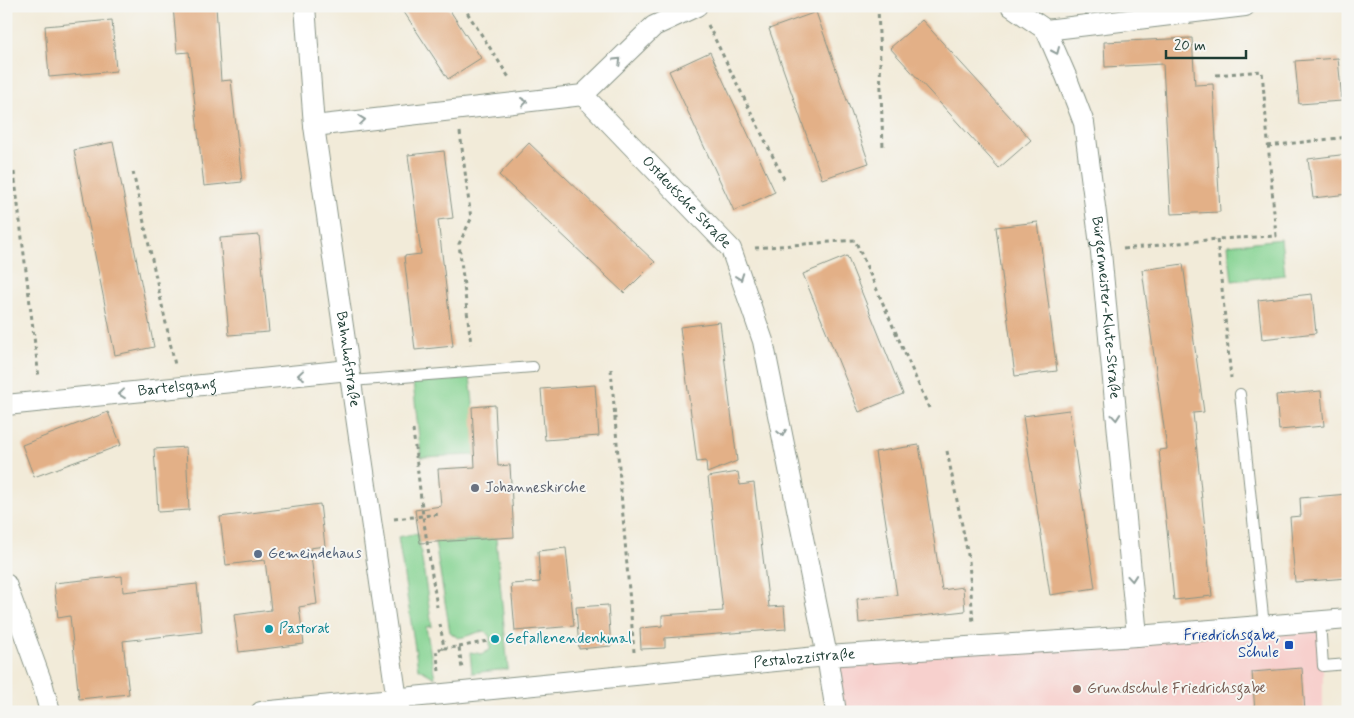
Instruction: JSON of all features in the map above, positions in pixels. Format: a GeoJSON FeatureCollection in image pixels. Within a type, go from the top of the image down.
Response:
{"type":"FeatureCollection","features":[{"type":"Feature","properties":{"kind":"street","name":"Bahnhofstraße"},"geometry":{"type":"LineString","coordinates":[[305,6],[314,126],[399,706]]}},
{"type":"Feature","properties":{"kind":"street"},"geometry":{"type":"LineString","coordinates":[[314,126],[584,95],[654,26],[697,6]]}},
{"type":"Feature","properties":{"kind":"street"},"geometry":{"type":"LineString","coordinates":[[1010,6],[1046,30],[1245,6]]}},
{"type":"Feature","properties":{"kind":"street","name":"Bürgermeister-Klute-Straße"},"geometry":{"type":"LineString","coordinates":[[1046,30],[1084,123],[1101,252],[1137,636]]}},
{"type":"Feature","properties":{"kind":"street","name":"Ostdeutsche Straße"},"geometry":{"type":"LineString","coordinates":[[584,95],[731,249],[763,341],[827,656],[836,712]]}},
{"type":"Feature","properties":{"kind":"street","name":"Bartelsgang"},"geometry":{"type":"LineString","coordinates":[[6,406],[180,388],[350,375]]}},
{"type":"Feature","properties":{"kind":"street"},"geometry":{"type":"LineString","coordinates":[[6,584],[43,686],[50,712]]}},
{"type":"Feature","properties":{"kind":"street","name":"Pestalozzistraße"},"geometry":{"type":"LineString","coordinates":[[262,712],[399,706],[443,694],[827,656],[1137,636],[1348,619]]}},
{"type":"Feature","properties":{"kind":"lane"},"geometry":{"type":"LineString","coordinates":[[350,375],[533,367]]}},
{"type":"Feature","properties":{"kind":"lane"},"geometry":{"type":"LineString","coordinates":[[1240,394],[1264,626]]}},
{"type":"Feature","properties":{"kind":"lane"},"geometry":{"type":"LineString","coordinates":[[1320,621],[1323,666],[1348,664]]}},
{"type":"Feature","properties":{"kind":"path"},"geometry":{"type":"LineString","coordinates":[[462,6],[524,102]]}},
{"type":"Feature","properties":{"kind":"path"},"geometry":{"type":"LineString","coordinates":[[878,6],[884,148]]}},
{"type":"Feature","properties":{"kind":"path"},"geometry":{"type":"LineString","coordinates":[[707,24],[784,179]]}},
{"type":"Feature","properties":{"kind":"path"},"geometry":{"type":"LineString","coordinates":[[1101,252],[1217,239],[1276,236],[1262,71],[1216,75]]}},
{"type":"Feature","properties":{"kind":"path"},"geometry":{"type":"LineString","coordinates":[[457,109],[471,219],[460,244],[471,344]]}},
{"type":"Feature","properties":{"kind":"path"},"geometry":{"type":"LineString","coordinates":[[1268,146],[1348,137]]}},
{"type":"Feature","properties":{"kind":"path"},"geometry":{"type":"LineString","coordinates":[[14,172],[42,402]]}},
{"type":"Feature","properties":{"kind":"path"},"geometry":{"type":"LineString","coordinates":[[133,172],[180,388]]}},
{"type":"Feature","properties":{"kind":"path"},"geometry":{"type":"LineString","coordinates":[[1217,239],[1231,378],[1240,394]]}},
{"type":"Feature","properties":{"kind":"path"},"geometry":{"type":"LineString","coordinates":[[731,249],[855,240],[929,408]]}},
{"type":"Feature","properties":{"kind":"path"},"geometry":{"type":"LineString","coordinates":[[611,369],[636,675]]}},
{"type":"Feature","properties":{"kind":"path"},"geometry":{"type":"LineString","coordinates":[[413,430],[423,516],[437,607]]}},
{"type":"Feature","properties":{"kind":"path"},"geometry":{"type":"LineString","coordinates":[[947,451],[969,560],[974,647]]}},
{"type":"Feature","properties":{"kind":"path"},"geometry":{"type":"LineString","coordinates":[[372,522],[441,514]]}},
{"type":"Feature","properties":{"kind":"path"},"geometry":{"type":"LineString","coordinates":[[440,624],[444,648]]}},
{"type":"Feature","properties":{"kind":"path"},"geometry":{"type":"LineString","coordinates":[[443,694],[436,650],[488,642]]}},
{"type":"Feature","properties":{"kind":"path"},"geometry":{"type":"LineString","coordinates":[[459,647],[464,692]]}},
{"type":"Feature","properties":{"kind":"shaded area","name":"Grundschule Friedrichsgabe"},"geometry":{"type":"Polygon","coordinates":[[[1320,621],[1323,666],[1323,712],[836,712],[827,656],[1320,621]]]}},
{"type":"Feature","properties":{"kind":"green space"},"geometry":{"type":"Polygon","coordinates":[[[1281,239],[1285,275],[1232,281],[1228,245],[1281,239]]]}},
{"type":"Feature","properties":{"kind":"green space"},"geometry":{"type":"Polygon","coordinates":[[[470,377],[475,455],[421,457],[413,382],[470,377]]]}},
{"type":"Feature","properties":{"kind":"green space"},"geometry":{"type":"Polygon","coordinates":[[[432,524],[443,542],[496,538],[508,669],[472,673],[470,652],[482,654],[490,650],[490,637],[485,631],[458,638],[450,632],[432,524]]]}},
{"type":"Feature","properties":{"kind":"green space"},"geometry":{"type":"Polygon","coordinates":[[[418,533],[432,626],[426,627],[435,678],[418,668],[398,537],[418,533]]]}},
{"type":"Feature","properties":{"kind":"building"},"geometry":{"type":"Polygon","coordinates":[[[173,6],[216,6],[221,81],[231,80],[242,182],[204,186],[189,52],[177,53],[173,6]]]}},
{"type":"Feature","properties":{"kind":"building"},"geometry":{"type":"Polygon","coordinates":[[[400,6],[447,6],[481,58],[448,79],[400,6]]]}},
{"type":"Feature","properties":{"kind":"building"},"geometry":{"type":"Polygon","coordinates":[[[816,12],[869,163],[822,179],[769,29],[816,12]]]}},
{"type":"Feature","properties":{"kind":"building"},"geometry":{"type":"Polygon","coordinates":[[[112,20],[116,71],[49,77],[45,26],[112,20]]]}},
{"type":"Feature","properties":{"kind":"building"},"geometry":{"type":"Polygon","coordinates":[[[922,20],[1031,140],[999,168],[890,48],[922,20]]]}},
{"type":"Feature","properties":{"kind":"building"},"geometry":{"type":"Polygon","coordinates":[[[1192,38],[1195,85],[1213,84],[1220,212],[1171,214],[1163,64],[1105,67],[1104,42],[1192,38]]]}},
{"type":"Feature","properties":{"kind":"building"},"geometry":{"type":"Polygon","coordinates":[[[710,52],[775,192],[734,211],[669,71],[710,52]]]}},
{"type":"Feature","properties":{"kind":"building"},"geometry":{"type":"Polygon","coordinates":[[[1338,58],[1342,101],[1299,104],[1295,61],[1338,58]]]}},
{"type":"Feature","properties":{"kind":"building"},"geometry":{"type":"Polygon","coordinates":[[[113,142],[154,347],[115,355],[74,150],[113,142]]]}},
{"type":"Feature","properties":{"kind":"building"},"geometry":{"type":"Polygon","coordinates":[[[529,143],[655,262],[624,293],[499,175],[529,143]]]}},
{"type":"Feature","properties":{"kind":"building"},"geometry":{"type":"Polygon","coordinates":[[[444,151],[453,218],[438,220],[453,346],[415,350],[404,256],[421,254],[408,155],[444,151]]]}},
{"type":"Feature","properties":{"kind":"building"},"geometry":{"type":"Polygon","coordinates":[[[1348,154],[1348,194],[1313,198],[1308,159],[1348,154]]]}},
{"type":"Feature","properties":{"kind":"building"},"geometry":{"type":"Polygon","coordinates":[[[1038,222],[1057,371],[1015,376],[996,227],[1038,222]]]}},
{"type":"Feature","properties":{"kind":"building"},"geometry":{"type":"Polygon","coordinates":[[[259,235],[269,332],[229,335],[220,238],[259,235]]]}},
{"type":"Feature","properties":{"kind":"building"},"geometry":{"type":"Polygon","coordinates":[[[847,256],[903,394],[859,412],[803,274],[847,256]]]}},
{"type":"Feature","properties":{"kind":"building"},"geometry":{"type":"Polygon","coordinates":[[[1183,264],[1204,412],[1193,413],[1212,596],[1174,600],[1159,450],[1167,449],[1142,270],[1183,264]]]}},
{"type":"Feature","properties":{"kind":"building"},"geometry":{"type":"Polygon","coordinates":[[[1312,294],[1316,333],[1262,339],[1258,300],[1312,294]]]}},
{"type":"Feature","properties":{"kind":"building"},"geometry":{"type":"Polygon","coordinates":[[[720,322],[737,461],[707,473],[706,461],[697,462],[680,327],[720,322]]]}},
{"type":"Feature","properties":{"kind":"building"},"geometry":{"type":"Polygon","coordinates":[[[595,385],[599,436],[545,440],[541,389],[595,385]]]}},
{"type":"Feature","properties":{"kind":"building"},"geometry":{"type":"Polygon","coordinates":[[[1321,391],[1324,426],[1279,430],[1276,395],[1321,391]]]}},
{"type":"Feature","properties":{"kind":"building","name":"Johanneskirche"},"geometry":{"type":"Polygon","coordinates":[[[495,405],[498,466],[510,465],[514,537],[420,543],[415,510],[441,506],[438,469],[475,467],[472,407],[495,405]]]}},
{"type":"Feature","properties":{"kind":"building"},"geometry":{"type":"Polygon","coordinates":[[[1069,410],[1095,588],[1050,595],[1023,416],[1069,410]]]}},
{"type":"Feature","properties":{"kind":"building"},"geometry":{"type":"Polygon","coordinates":[[[108,412],[121,445],[34,477],[22,445],[108,412]]]}},
{"type":"Feature","properties":{"kind":"building"},"geometry":{"type":"Polygon","coordinates":[[[919,445],[942,590],[963,587],[965,611],[859,623],[857,599],[897,595],[875,452],[919,445]]]}},
{"type":"Feature","properties":{"kind":"building"},"geometry":{"type":"Polygon","coordinates":[[[186,447],[189,510],[158,512],[154,449],[186,447]]]}},
{"type":"Feature","properties":{"kind":"building"},"geometry":{"type":"Polygon","coordinates":[[[738,472],[740,485],[754,483],[769,607],[784,606],[786,629],[665,638],[665,648],[641,649],[640,628],[662,626],[662,615],[723,611],[708,477],[738,472]]]}},
{"type":"Feature","properties":{"kind":"building"},"geometry":{"type":"Polygon","coordinates":[[[1348,494],[1348,578],[1295,582],[1290,517],[1301,516],[1300,498],[1348,494]]]}},
{"type":"Feature","properties":{"kind":"building","name":"Gemeindehaus"},"geometry":{"type":"Polygon","coordinates":[[[320,504],[325,546],[310,548],[317,604],[299,607],[304,644],[239,652],[234,615],[271,610],[265,560],[226,565],[220,517],[320,504]]]}},
{"type":"Feature","properties":{"kind":"building"},"geometry":{"type":"Polygon","coordinates":[[[566,548],[574,626],[515,631],[511,584],[540,582],[538,551],[566,548]]]}},
{"type":"Feature","properties":{"kind":"building"},"geometry":{"type":"Polygon","coordinates":[[[122,576],[123,592],[197,584],[202,632],[123,641],[129,694],[79,699],[70,616],[58,618],[54,583],[122,576]]]}},
{"type":"Feature","properties":{"kind":"building"},"geometry":{"type":"Polygon","coordinates":[[[608,605],[611,646],[579,649],[576,607],[608,605]]]}},
{"type":"Feature","properties":{"kind":"building"},"geometry":{"type":"Polygon","coordinates":[[[1302,668],[1305,712],[1255,712],[1252,672],[1302,668]]]}},
{"type":"Feature","properties":{"kind":"place","name":"Johanneskirche"},"geometry":{"type":"Point","coordinates":[475,488]}},
{"type":"Feature","properties":{"kind":"place","name":"Gemeindehaus"},"geometry":{"type":"Point","coordinates":[258,554]}},
{"type":"Feature","properties":{"kind":"place","name":"Pastorat"},"geometry":{"type":"Point","coordinates":[269,629]}},
{"type":"Feature","properties":{"kind":"place","name":"Gefallenendenkmal"},"geometry":{"type":"Point","coordinates":[495,639]}},
{"type":"Feature","properties":{"kind":"place","name":"Friedrichsgabe, Schule"},"geometry":{"type":"Point","coordinates":[1289,645]}},
{"type":"Feature","properties":{"kind":"place","name":"Grundschule Friedrichsgabe"},"geometry":{"type":"Point","coordinates":[1077,689]}}]}
